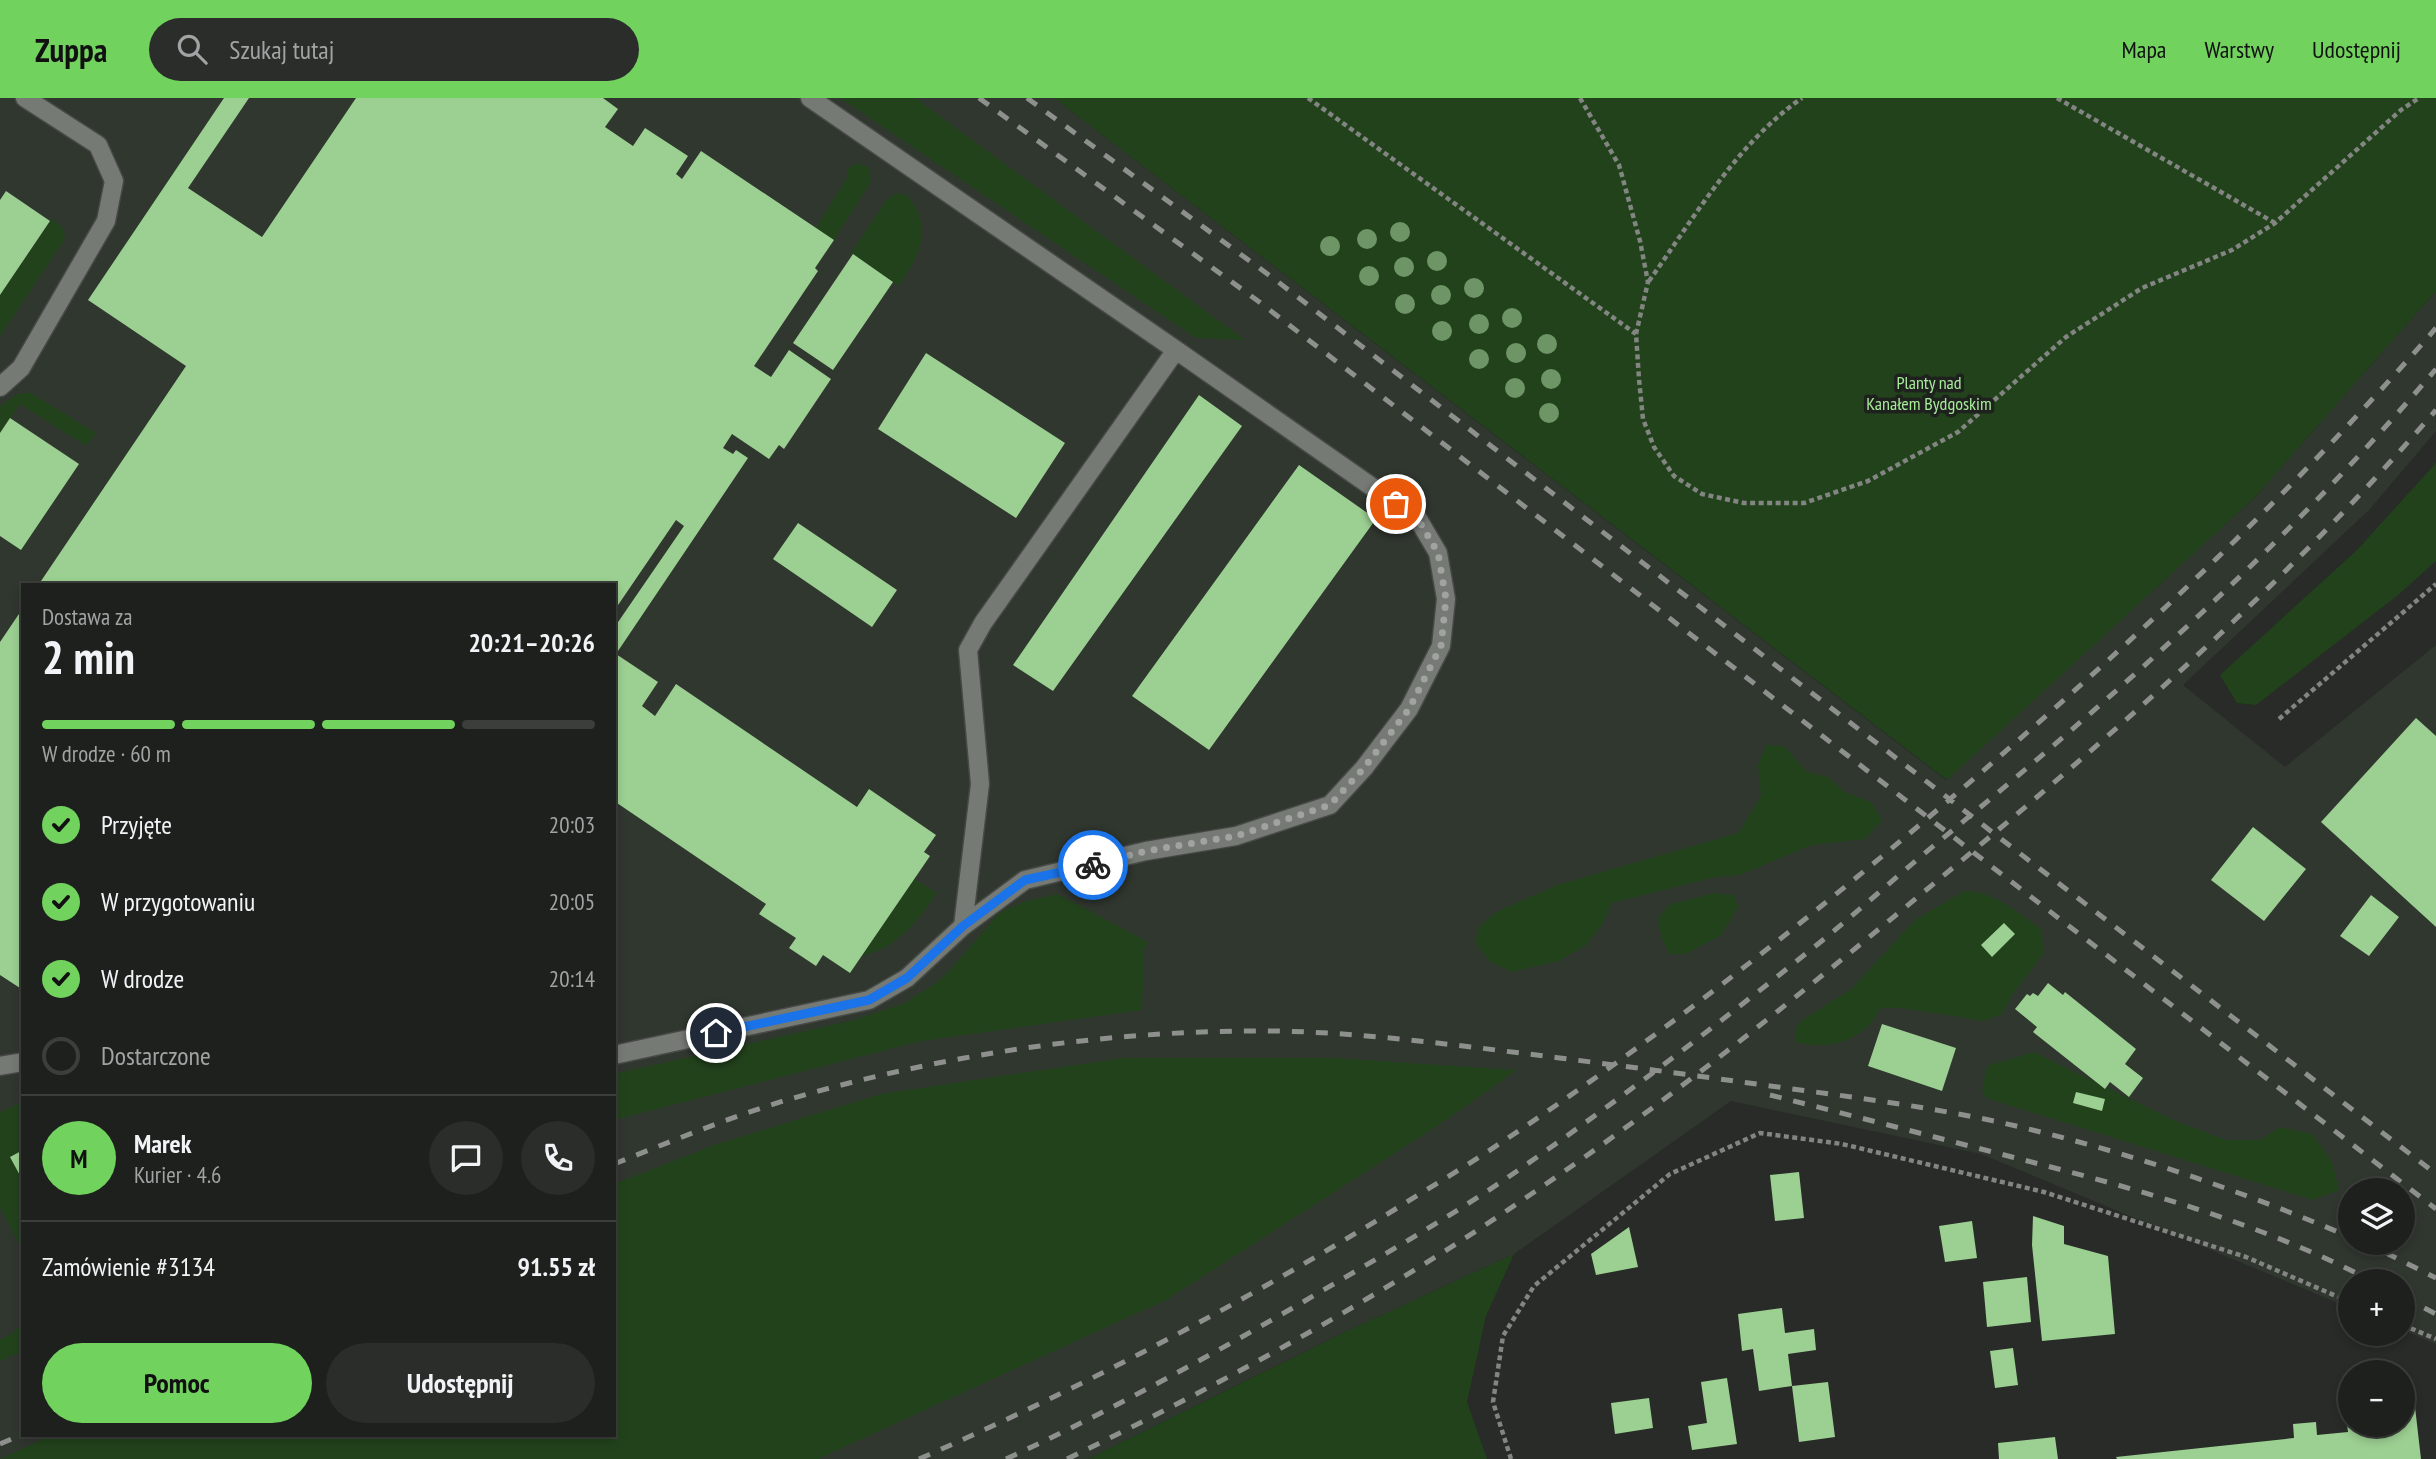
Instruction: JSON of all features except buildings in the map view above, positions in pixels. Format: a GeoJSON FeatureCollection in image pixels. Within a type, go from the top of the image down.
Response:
{"type":"FeatureCollection","features":[{"type":"Feature","properties":{"kind":"lane"},"geometry":{"type":"LineString","coordinates":[[0,387],[21,368],[106,220],[114,181],[97,145],[25,98]]}},
{"type":"Feature","properties":{"kind":"lane"},"geometry":{"type":"LineString","coordinates":[[616,1055],[869,1000],[907,978],[963,926],[1025,880],[1146,851],[1236,836],[1330,805],[1364,768],[1409,709],[1441,646],[1446,599],[1438,553],[1418,519],[810,98]]}},
{"type":"Feature","properties":{"kind":"lane"},"geometry":{"type":"LineString","coordinates":[[963,926],[981,784],[968,650],[991,612],[1176,350]]}},
{"type":"Feature","properties":{"kind":"lane"},"geometry":{"type":"LineString","coordinates":[[0,1066],[21,1062]]}},
{"type":"Feature","properties":{"kind":"path"},"geometry":{"type":"LineString","coordinates":[[1308,98],[1636,334]]}},
{"type":"Feature","properties":{"kind":"path"},"geometry":{"type":"LineString","coordinates":[[1580,98],[1619,165],[1648,282]]}},
{"type":"Feature","properties":{"kind":"path"},"geometry":{"type":"LineString","coordinates":[[1802,98],[1782,112],[1736,160],[1648,282],[1636,334],[1643,419],[1654,447],[1674,476],[1702,494],[1744,503],[1804,503],[1868,481],[1958,432],[2066,337],[2142,288],[2232,250],[2275,223],[2401,110],[2419,98]]}},
{"type":"Feature","properties":{"kind":"path"},"geometry":{"type":"LineString","coordinates":[[2057,98],[2275,223]]}},
{"type":"Feature","properties":{"kind":"path"},"geometry":{"type":"LineString","coordinates":[[2280,719],[2436,584]]}},
{"type":"Feature","properties":{"kind":"path"},"geometry":{"type":"LineString","coordinates":[[1511,1459],[1493,1402],[1503,1336],[1534,1286],[1670,1174],[1760,1133],[1842,1144],[2043,1192],[2246,1257],[2338,1297]]}},
{"type":"Feature","properties":{"kind":"path"},"geometry":{"type":"LineString","coordinates":[[2415,1330],[2436,1339]]}},
{"type":"Feature","properties":{"kind":"shaded area"},"geometry":{"type":"Polygon","coordinates":[[[0,98],[1054,98],[1946,780],[2256,496],[2436,291],[2436,431],[2370,509],[2183,685],[2285,767],[2436,645],[2436,1344],[2415,1335],[2415,1269],[2338,1269],[2338,1303],[1981,1154],[1731,1101],[1514,1254],[1343,1333],[1088,1459],[0,1459],[0,98]]]}},
{"type":"Feature","properties":{"kind":"green space"},"geometry":{"type":"Polygon","coordinates":[[[840,98],[915,98],[1245,340],[1196,338],[840,98]]]}},
{"type":"Feature","properties":{"kind":"green space","name":"Planty nad Kanałem Bydgoskim"},"geometry":{"type":"Polygon","coordinates":[[[1054,98],[2436,98],[2436,291],[2256,496],[1947,780],[1054,98]]]}},
{"type":"Feature","properties":{"kind":"green space"},"geometry":{"type":"Polygon","coordinates":[[[859,163],[869,168],[871,182],[834,240],[816,228],[848,176],[848,168],[859,163]]]}},
{"type":"Feature","properties":{"kind":"green space"},"geometry":{"type":"Polygon","coordinates":[[[897,193],[907,195],[916,207],[922,231],[918,253],[899,286],[851,253],[887,199],[897,193]]]}},
{"type":"Feature","properties":{"kind":"green space"},"geometry":{"type":"Polygon","coordinates":[[[52,219],[64,229],[65,239],[0,336],[0,295],[52,219]]]}},
{"type":"Feature","properties":{"kind":"green space"},"geometry":{"type":"Polygon","coordinates":[[[31,393],[96,433],[86,446],[20,404],[0,433],[0,406],[17,394],[31,393]]]}},
{"type":"Feature","properties":{"kind":"green space"},"geometry":{"type":"Polygon","coordinates":[[[2436,463],[2436,561],[2398,595],[2256,705],[2237,703],[2220,675],[2357,550],[2436,463]]]}},
{"type":"Feature","properties":{"kind":"green space"},"geometry":{"type":"Polygon","coordinates":[[[1766,745],[1784,746],[1807,772],[1828,777],[1845,792],[1871,802],[1882,820],[1865,839],[1812,845],[1740,875],[1715,877],[1612,903],[1602,925],[1586,945],[1559,961],[1512,972],[1490,962],[1475,943],[1479,927],[1496,912],[1557,885],[1738,833],[1761,796],[1758,765],[1766,745]]]}},
{"type":"Feature","properties":{"kind":"green space"},"geometry":{"type":"Polygon","coordinates":[[[914,879],[937,893],[905,932],[885,947],[862,956],[914,879]]]}},
{"type":"Feature","properties":{"kind":"green space"},"geometry":{"type":"Polygon","coordinates":[[[1964,891],[1995,899],[2041,929],[2044,953],[2013,994],[2002,1014],[1984,1021],[1901,1008],[1881,1008],[1872,1022],[1852,1038],[1824,1045],[1796,1042],[1795,1029],[1801,1021],[1850,990],[1915,920],[1964,891]]]}},
{"type":"Feature","properties":{"kind":"green space"},"geometry":{"type":"Polygon","coordinates":[[[1713,893],[1734,895],[1738,907],[1721,935],[1686,954],[1669,954],[1662,939],[1658,919],[1669,905],[1713,893]]]}},
{"type":"Feature","properties":{"kind":"green space"},"geometry":{"type":"Polygon","coordinates":[[[1058,894],[1148,942],[1144,949],[1142,1010],[921,1041],[616,1119],[616,1074],[854,1020],[905,1003],[950,970],[999,913],[1023,902],[1058,894]]]}},
{"type":"Feature","properties":{"kind":"green space"},"geometry":{"type":"Polygon","coordinates":[[[2034,1052],[2173,1120],[2226,1140],[2260,1140],[2280,1127],[2312,1134],[2332,1161],[2338,1190],[2313,1200],[1986,1098],[1982,1089],[1987,1066],[2034,1052]]]}},
{"type":"Feature","properties":{"kind":"green space"},"geometry":{"type":"Polygon","coordinates":[[[1123,1058],[1335,1058],[1517,1070],[1434,1128],[1166,1300],[818,1459],[0,1459],[48,1437],[616,1437],[616,1183],[717,1144],[881,1094],[1123,1058]]]}},
{"type":"Feature","properties":{"kind":"green space"},"geometry":{"type":"Polygon","coordinates":[[[21,1103],[21,1151],[10,1157],[21,1177],[21,1247],[0,1208],[0,1112],[21,1103]]]}},
{"type":"Feature","properties":{"kind":"green space"},"geometry":{"type":"Polygon","coordinates":[[[1514,1254],[1486,1316],[1467,1402],[1487,1459],[1088,1459],[1343,1333],[1514,1254]]]}},
{"type":"Feature","properties":{"kind":"green space"},"geometry":{"type":"Polygon","coordinates":[[[21,1325],[21,1352],[0,1361],[0,1340],[21,1325]]]}},
{"type":"Feature","properties":{"kind":"railway"},"geometry":{"type":"LineString","coordinates":[[979,98],[1258,301],[2436,1209]]}},
{"type":"Feature","properties":{"kind":"railway"},"geometry":{"type":"LineString","coordinates":[[1027,98],[1273,278],[2436,1174]]}},
{"type":"Feature","properties":{"kind":"railway"},"geometry":{"type":"LineString","coordinates":[[919,1459],[1104,1372],[1285,1275],[1487,1152],[1684,1013],[1862,873],[2098,670],[2272,504],[2328,447],[2436,328]]}},
{"type":"Feature","properties":{"kind":"railway"},"geometry":{"type":"LineString","coordinates":[[1006,1459],[1082,1423],[1193,1364],[1413,1237],[1520,1169],[1671,1059],[1834,931],[2136,673],[2261,556],[2380,433],[2436,369]]}},
{"type":"Feature","properties":{"kind":"railway"},"geometry":{"type":"LineString","coordinates":[[1067,1459],[1251,1365],[1429,1261],[1596,1149],[1699,1072],[1900,912],[2140,707],[2202,651],[2322,534],[2436,410]]}},
{"type":"Feature","properties":{"kind":"railway"},"geometry":{"type":"LineString","coordinates":[[616,1163],[723,1121],[790,1099],[903,1070],[960,1059],[1017,1049],[1133,1036],[1191,1032],[1307,1032],[1393,1038],[1660,1071],[1960,1114],[2040,1132],[2175,1171],[2338,1232]]}},
{"type":"Feature","properties":{"kind":"railway"},"geometry":{"type":"LineString","coordinates":[[1770,1095],[2150,1194],[2241,1224],[2347,1269]]}},
{"type":"Feature","properties":{"kind":"railway"},"geometry":{"type":"LineString","coordinates":[[2390,1255],[2436,1278]]}},
{"type":"Feature","properties":{"kind":"railway"},"geometry":{"type":"LineString","coordinates":[[2415,1303],[2436,1314]]}},
{"type":"Feature","properties":{"kind":"railway"},"geometry":{"type":"LineString","coordinates":[[0,1444],[21,1435]]}},
{"type":"Feature","properties":{"kind":"way so far"},"geometry":{"type":"LineString","coordinates":[[1093,865],[1146,851],[1236,836],[1330,805],[1364,768],[1409,709],[1441,646],[1446,599],[1438,553],[1418,519],[1396,504]]}},
{"type":"Feature","properties":{"kind":"route"},"geometry":{"type":"LineString","coordinates":[[716,1033],[869,1000],[907,978],[963,926],[1025,880],[1093,865]]}}]}
